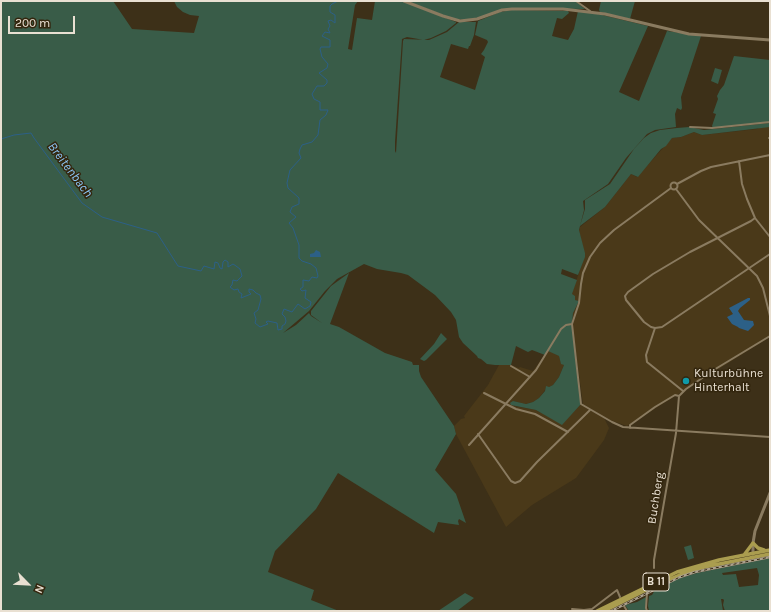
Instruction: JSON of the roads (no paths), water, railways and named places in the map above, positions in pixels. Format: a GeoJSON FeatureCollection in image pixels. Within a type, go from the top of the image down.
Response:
{"type":"FeatureCollection","features":[{"type":"Feature","properties":{"kind":"main road"},"geometry":{"type":"LineString","coordinates":[[744,555],[753,543],[758,548],[769,551]]}},
{"type":"Feature","properties":{"kind":"main road","name":"B 11"},"geometry":{"type":"LineString","coordinates":[[604,611],[650,588],[698,568],[769,551]]}},
{"type":"Feature","properties":{"kind":"main road","name":"B 11"},"geometry":{"type":"LineString","coordinates":[[596,611],[678,572],[703,564],[744,555],[754,555]]}},
{"type":"Feature","properties":{"kind":"main road"},"geometry":{"type":"LineString","coordinates":[[642,592],[647,594],[650,588]]}},
{"type":"Feature","properties":{"kind":"street"},"geometry":{"type":"LineString","coordinates":[[404,1],[448,18],[462,21],[477,20],[502,10],[512,9],[590,11],[689,34],[770,40]]}},
{"type":"Feature","properties":{"kind":"street"},"geometry":{"type":"LineString","coordinates":[[576,1],[590,11]]}},
{"type":"Feature","properties":{"kind":"street"},"geometry":{"type":"LineString","coordinates":[[690,127],[713,128],[770,122]]}},
{"type":"Feature","properties":{"kind":"street"},"geometry":{"type":"LineString","coordinates":[[770,155],[701,171],[677,184],[673,182],[671,188],[614,230],[597,247],[583,272],[580,284],[579,303],[572,324],[581,404],[590,410],[612,422],[630,428],[770,438]]}},
{"type":"Feature","properties":{"kind":"street"},"geometry":{"type":"LineString","coordinates":[[739,161],[742,184],[747,199],[755,218],[770,237]]}},
{"type":"Feature","properties":{"kind":"street"},"geometry":{"type":"LineString","coordinates":[[676,189],[677,184]]}},
{"type":"Feature","properties":{"kind":"street"},"geometry":{"type":"LineString","coordinates":[[671,188],[676,189],[699,220],[757,276],[762,283],[770,316]]}},
{"type":"Feature","properties":{"kind":"street"},"geometry":{"type":"LineString","coordinates":[[755,218],[752,221],[685,255],[628,292],[625,296],[626,300],[644,322],[651,327],[662,327],[770,254]]}},
{"type":"Feature","properties":{"kind":"street"},"geometry":{"type":"LineString","coordinates":[[469,445],[530,377],[548,352],[559,331],[566,325],[572,324]]}},
{"type":"Feature","properties":{"kind":"street"},"geometry":{"type":"LineString","coordinates":[[655,328],[646,355],[647,362],[683,391]]}},
{"type":"Feature","properties":{"kind":"street"},"geometry":{"type":"LineString","coordinates":[[630,428],[630,425],[654,407],[675,395],[680,396],[683,391],[717,368],[770,336]]}},
{"type":"Feature","properties":{"kind":"street"},"geometry":{"type":"LineString","coordinates":[[511,366],[530,377]]}},
{"type":"Feature","properties":{"kind":"street"},"geometry":{"type":"LineString","coordinates":[[484,393],[505,405],[535,414],[568,432]]}},
{"type":"Feature","properties":{"kind":"street","name":"Buchberg"},"geometry":{"type":"LineString","coordinates":[[654,568],[654,560],[676,431],[680,396]]}},
{"type":"Feature","properties":{"kind":"street"},"geometry":{"type":"LineString","coordinates":[[478,434],[511,481],[515,483],[520,481],[537,462],[590,410]]}},
{"type":"Feature","properties":{"kind":"street"},"geometry":{"type":"LineString","coordinates":[[754,555],[753,543],[755,531],[770,493]]}},
{"type":"Feature","properties":{"kind":"street"},"geometry":{"type":"LineString","coordinates":[[572,609],[592,609],[618,590],[620,597]]}},
{"type":"Feature","properties":{"kind":"street"},"geometry":{"type":"LineString","coordinates":[[647,594],[647,611]]}},
{"type":"Feature","properties":{"kind":"street"},"geometry":{"type":"LineString","coordinates":[[624,606],[627,611]]}},
{"type":"Feature","properties":{"kind":"water"},"geometry":{"type":"Polygon","coordinates":[[[316,250],[320,252],[321,257],[310,257],[310,254],[314,253],[316,250]]]}},
{"type":"Feature","properties":{"kind":"water"},"geometry":{"type":"Polygon","coordinates":[[[750,298],[750,300],[738,311],[744,320],[753,321],[754,325],[748,331],[732,324],[727,317],[733,314],[729,308],[750,298]]]}},
{"type":"Feature","properties":{"kind":"waterway","name":"Breitenbach"},"geometry":{"type":"LineString","coordinates":[[1,139],[14,135],[31,133],[82,203],[102,217],[157,233],[178,266],[201,271],[204,266],[214,269],[215,262],[218,263],[222,269],[223,262],[225,260],[228,262],[228,267],[233,264],[236,266],[240,269],[242,276],[237,281],[233,280],[230,287],[234,290],[238,289],[242,294],[241,298],[251,294],[249,289],[260,295],[261,299],[258,310],[254,313],[256,319],[255,323],[260,327],[268,324],[266,322],[268,321],[277,323],[278,330],[282,329],[282,326],[286,321],[282,314],[284,309],[292,312],[298,304],[305,309],[310,306],[311,302],[305,298],[306,290],[302,291],[300,289],[303,287],[303,280],[309,281],[312,277],[317,278],[318,276],[316,268],[299,258],[299,245],[293,228],[289,223],[296,217],[290,212],[292,207],[299,204],[299,198],[288,188],[287,183],[290,170],[301,158],[299,153],[302,145],[312,142],[318,135],[320,120],[326,115],[328,110],[320,110],[320,102],[314,99],[312,94],[317,86],[324,86],[327,83],[327,80],[319,73],[327,68],[328,64],[322,57],[320,49],[321,47],[330,47],[330,40],[322,36],[325,32],[330,33],[328,29],[330,26],[328,21],[331,20],[335,23],[335,15],[330,12],[330,6],[338,1]]}},
{"type":"Feature","properties":{"kind":"railway"},"geometry":{"type":"LineString","coordinates":[[611,611],[680,577],[695,572],[770,557]]}},
{"type":"Feature","properties":{"kind":"place","name":"Kulturbühne Hinterhalt"},"geometry":{"type":"Point","coordinates":[686,381]}}]}
